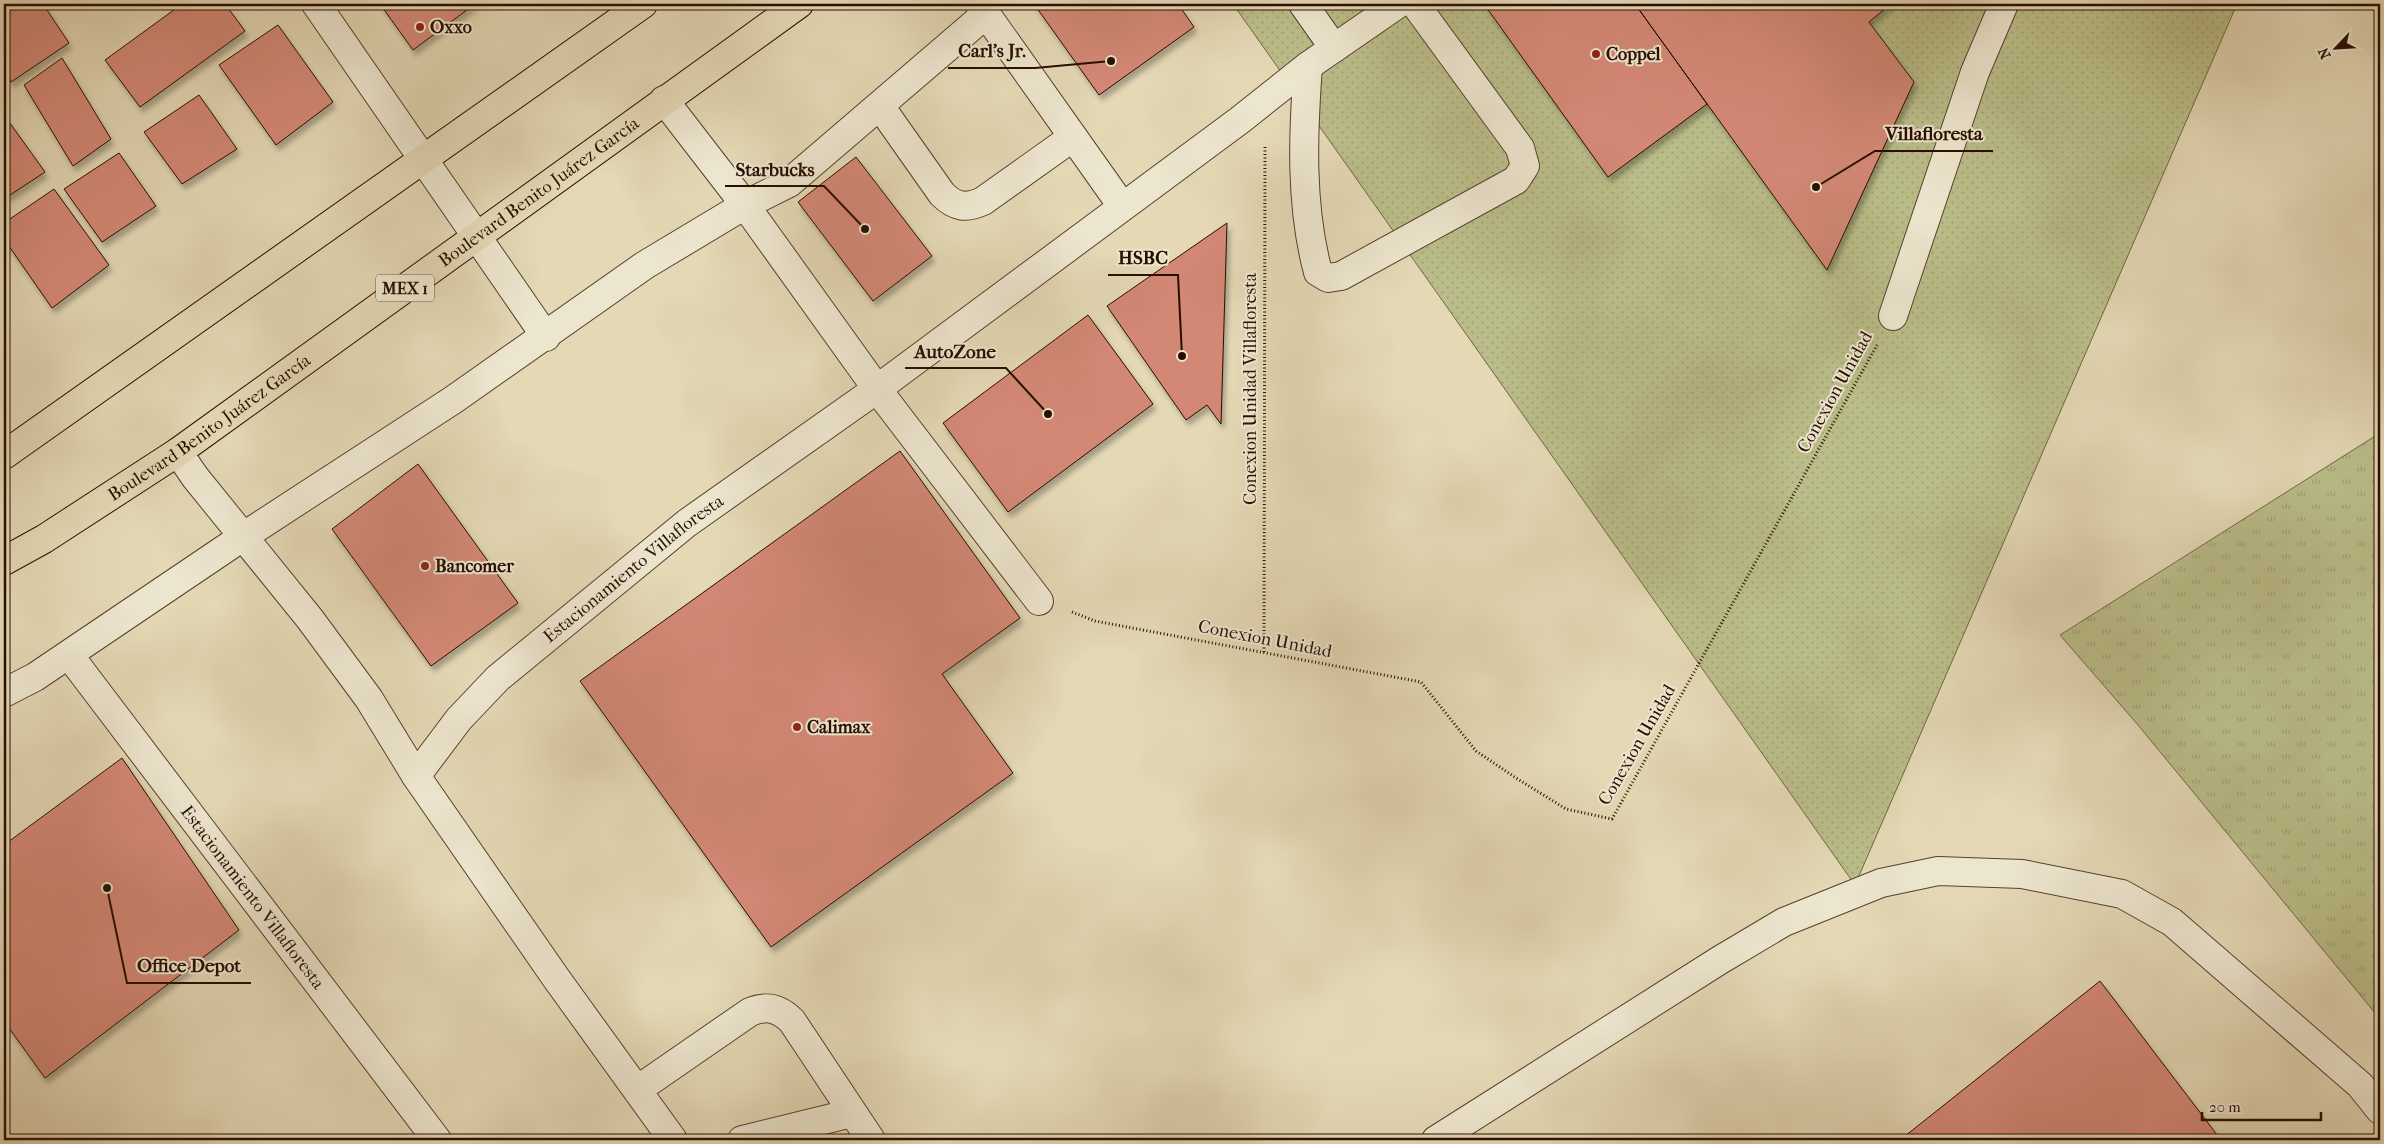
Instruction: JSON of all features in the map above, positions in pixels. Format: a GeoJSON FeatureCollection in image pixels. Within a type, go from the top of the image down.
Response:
{"type":"FeatureCollection","features":[{"type":"Feature","properties":{"kind":"main road"},"geometry":{"type":"LineString","coordinates":[[4,455],[643,4]]}},
{"type":"Feature","properties":{"kind":"main road","name":"Boulevard Benito Juárez García"},"geometry":{"type":"LineString","coordinates":[[4,561],[44,540],[178,452],[799,4]]}},
{"type":"Feature","properties":{"kind":"street"},"geometry":{"type":"LineString","coordinates":[[316,4],[363,69],[421,159],[546,337]]}},
{"type":"Feature","properties":{"kind":"street"},"geometry":{"type":"LineString","coordinates":[[1303,4],[1334,48]]}},
{"type":"Feature","properties":{"kind":"street","name":"Estacionamiento Villafloresta"},"geometry":{"type":"LineString","coordinates":[[416,776],[459,719],[498,678],[686,523],[877,389],[1240,120],[1308,66],[1398,4]]}},
{"type":"Feature","properties":{"kind":"street"},"geometry":{"type":"LineString","coordinates":[[1308,66],[1304,133],[1305,194],[1318,272],[1328,278],[1341,276],[1516,180],[1525,166],[1520,148],[1415,4]]}},
{"type":"Feature","properties":{"kind":"street"},"geometry":{"type":"LineString","coordinates":[[1893,316],[1975,72],[2004,4]]}},
{"type":"Feature","properties":{"kind":"street"},"geometry":{"type":"LineString","coordinates":[[4,693],[35,677],[244,536],[453,400],[546,337],[645,265],[745,206],[789,183],[880,106],[983,9],[1122,206]]}},
{"type":"Feature","properties":{"kind":"street"},"geometry":{"type":"LineString","coordinates":[[664,100],[745,206],[877,389],[1039,601]]}},
{"type":"Feature","properties":{"kind":"street"},"geometry":{"type":"LineString","coordinates":[[880,106],[942,194],[950,202],[961,207],[973,206],[983,201],[1073,137]]}},
{"type":"Feature","properties":{"kind":"street"},"geometry":{"type":"LineString","coordinates":[[178,452],[369,699],[416,776],[556,978],[672,1140]]}},
{"type":"Feature","properties":{"kind":"street","name":"Estacionamiento Villafloresta"},"geometry":{"type":"LineString","coordinates":[[69,654],[437,1140]]}},
{"type":"Feature","properties":{"kind":"street"},"geometry":{"type":"LineString","coordinates":[[1436,1140],[1669,992],[1784,922],[1881,883],[1938,871],[2022,874],[2122,894],[2172,922],[2360,1085],[2380,1110]]}},
{"type":"Feature","properties":{"kind":"street"},"geometry":{"type":"LineString","coordinates":[[637,1090],[750,1012],[761,1008],[773,1008],[784,1012],[792,1021],[871,1140]]}},
{"type":"Feature","properties":{"kind":"street"},"geometry":{"type":"LineString","coordinates":[[742,1140],[852,1113]]}},
{"type":"Feature","properties":{"kind":"path","name":"Conexion Unidad Villafloresta"},"geometry":{"type":"LineString","coordinates":[[1264,652],[1265,136]]}},
{"type":"Feature","properties":{"kind":"path","name":"Conexion Unidad"},"geometry":{"type":"LineString","coordinates":[[1039,601],[1095,621],[1421,682],[1476,750],[1492,762],[1566,810],[1612,819],[1893,316]]}},
{"type":"Feature","properties":{"kind":"green space"},"geometry":{"type":"Polygon","coordinates":[[[1233,4],[2237,4],[1855,885],[1233,4]]]}},
{"type":"Feature","properties":{"kind":"green space"},"geometry":{"type":"Polygon","coordinates":[[[2380,433],[2380,1019],[2138,725],[2060,635],[2380,433]]]}},
{"type":"Feature","properties":{"kind":"building"},"geometry":{"type":"Polygon","coordinates":[[[13,4],[43,4],[69,43],[11,82],[4,71],[4,10],[13,4]]]}},
{"type":"Feature","properties":{"kind":"building"},"geometry":{"type":"Polygon","coordinates":[[[182,4],[225,4],[245,31],[140,107],[105,60],[182,4]]]}},
{"type":"Feature","properties":{"kind":"building","name":"Oxxo"},"geometry":{"type":"Polygon","coordinates":[[[380,4],[475,4],[413,50],[380,4]]]}},
{"type":"Feature","properties":{"kind":"building"},"geometry":{"type":"Polygon","coordinates":[[[1034,4],[1178,4],[1194,27],[1099,95],[1034,4]]]}},
{"type":"Feature","properties":{"kind":"building","name":"Coppel"},"geometry":{"type":"Polygon","coordinates":[[[1484,4],[1635,4],[1707,104],[1608,177],[1484,4]]]}},
{"type":"Feature","properties":{"kind":"building"},"geometry":{"type":"Polygon","coordinates":[[[1635,4],[1891,4],[1869,22],[1914,82],[1827,270],[1635,4]]]}},
{"type":"Feature","properties":{"kind":"building"},"geometry":{"type":"Polygon","coordinates":[[[278,25],[333,102],[276,145],[219,65],[278,25]]]}},
{"type":"Feature","properties":{"kind":"building"},"geometry":{"type":"Polygon","coordinates":[[[62,58],[111,139],[73,166],[24,85],[62,58]]]}},
{"type":"Feature","properties":{"kind":"building"},"geometry":{"type":"Polygon","coordinates":[[[199,95],[237,149],[182,184],[144,132],[199,95]]]}},
{"type":"Feature","properties":{"kind":"building"},"geometry":{"type":"Polygon","coordinates":[[[7,119],[45,172],[4,199],[4,121],[7,119]]]}},
{"type":"Feature","properties":{"kind":"building"},"geometry":{"type":"Polygon","coordinates":[[[119,153],[156,206],[102,242],[64,189],[119,153]]]}},
{"type":"Feature","properties":{"kind":"building"},"geometry":{"type":"Polygon","coordinates":[[[856,157],[932,256],[873,301],[798,202],[856,157]]]}},
{"type":"Feature","properties":{"kind":"building"},"geometry":{"type":"Polygon","coordinates":[[[54,189],[109,265],[52,308],[4,239],[4,223],[54,189]]]}},
{"type":"Feature","properties":{"kind":"building"},"geometry":{"type":"Polygon","coordinates":[[[1227,223],[1221,424],[1207,405],[1186,420],[1107,306],[1227,223]]]}},
{"type":"Feature","properties":{"kind":"building"},"geometry":{"type":"Polygon","coordinates":[[[1088,315],[1153,404],[1008,512],[943,423],[1088,315]]]}},
{"type":"Feature","properties":{"kind":"building","name":"Calimax"},"geometry":{"type":"Polygon","coordinates":[[[900,451],[1020,618],[942,674],[1013,773],[771,947],[580,681],[900,451]]]}},
{"type":"Feature","properties":{"kind":"building","name":"Bancomer"},"geometry":{"type":"Polygon","coordinates":[[[418,464],[518,603],[431,666],[332,529],[418,464]]]}},
{"type":"Feature","properties":{"kind":"building"},"geometry":{"type":"Polygon","coordinates":[[[122,758],[239,930],[45,1078],[4,1021],[4,845],[122,758]]]}},
{"type":"Feature","properties":{"kind":"building"},"geometry":{"type":"Polygon","coordinates":[[[2100,981],[2221,1140],[1900,1140],[2100,981]]]}},
{"type":"Feature","properties":{"kind":"place","name":"Oxxo"},"geometry":{"type":"Point","coordinates":[420,27]}},
{"type":"Feature","properties":{"kind":"place","name":"Coppel"},"geometry":{"type":"Point","coordinates":[1596,54]}},
{"type":"Feature","properties":{"kind":"place","name":"Carl's Jr."},"geometry":{"type":"Point","coordinates":[1111,61]}},
{"type":"Feature","properties":{"kind":"place","name":"Villafloresta"},"geometry":{"type":"Point","coordinates":[1816,187]}},
{"type":"Feature","properties":{"kind":"place","name":"Starbucks"},"geometry":{"type":"Point","coordinates":[865,229]}},
{"type":"Feature","properties":{"kind":"place","name":"HSBC"},"geometry":{"type":"Point","coordinates":[1182,356]}},
{"type":"Feature","properties":{"kind":"place","name":"AutoZone"},"geometry":{"type":"Point","coordinates":[1048,414]}},
{"type":"Feature","properties":{"kind":"place","name":"Bancomer"},"geometry":{"type":"Point","coordinates":[425,566]}},
{"type":"Feature","properties":{"kind":"place","name":"Calimax"},"geometry":{"type":"Point","coordinates":[797,727]}},
{"type":"Feature","properties":{"kind":"place","name":"Office Depot"},"geometry":{"type":"Point","coordinates":[107,888]}}]}
